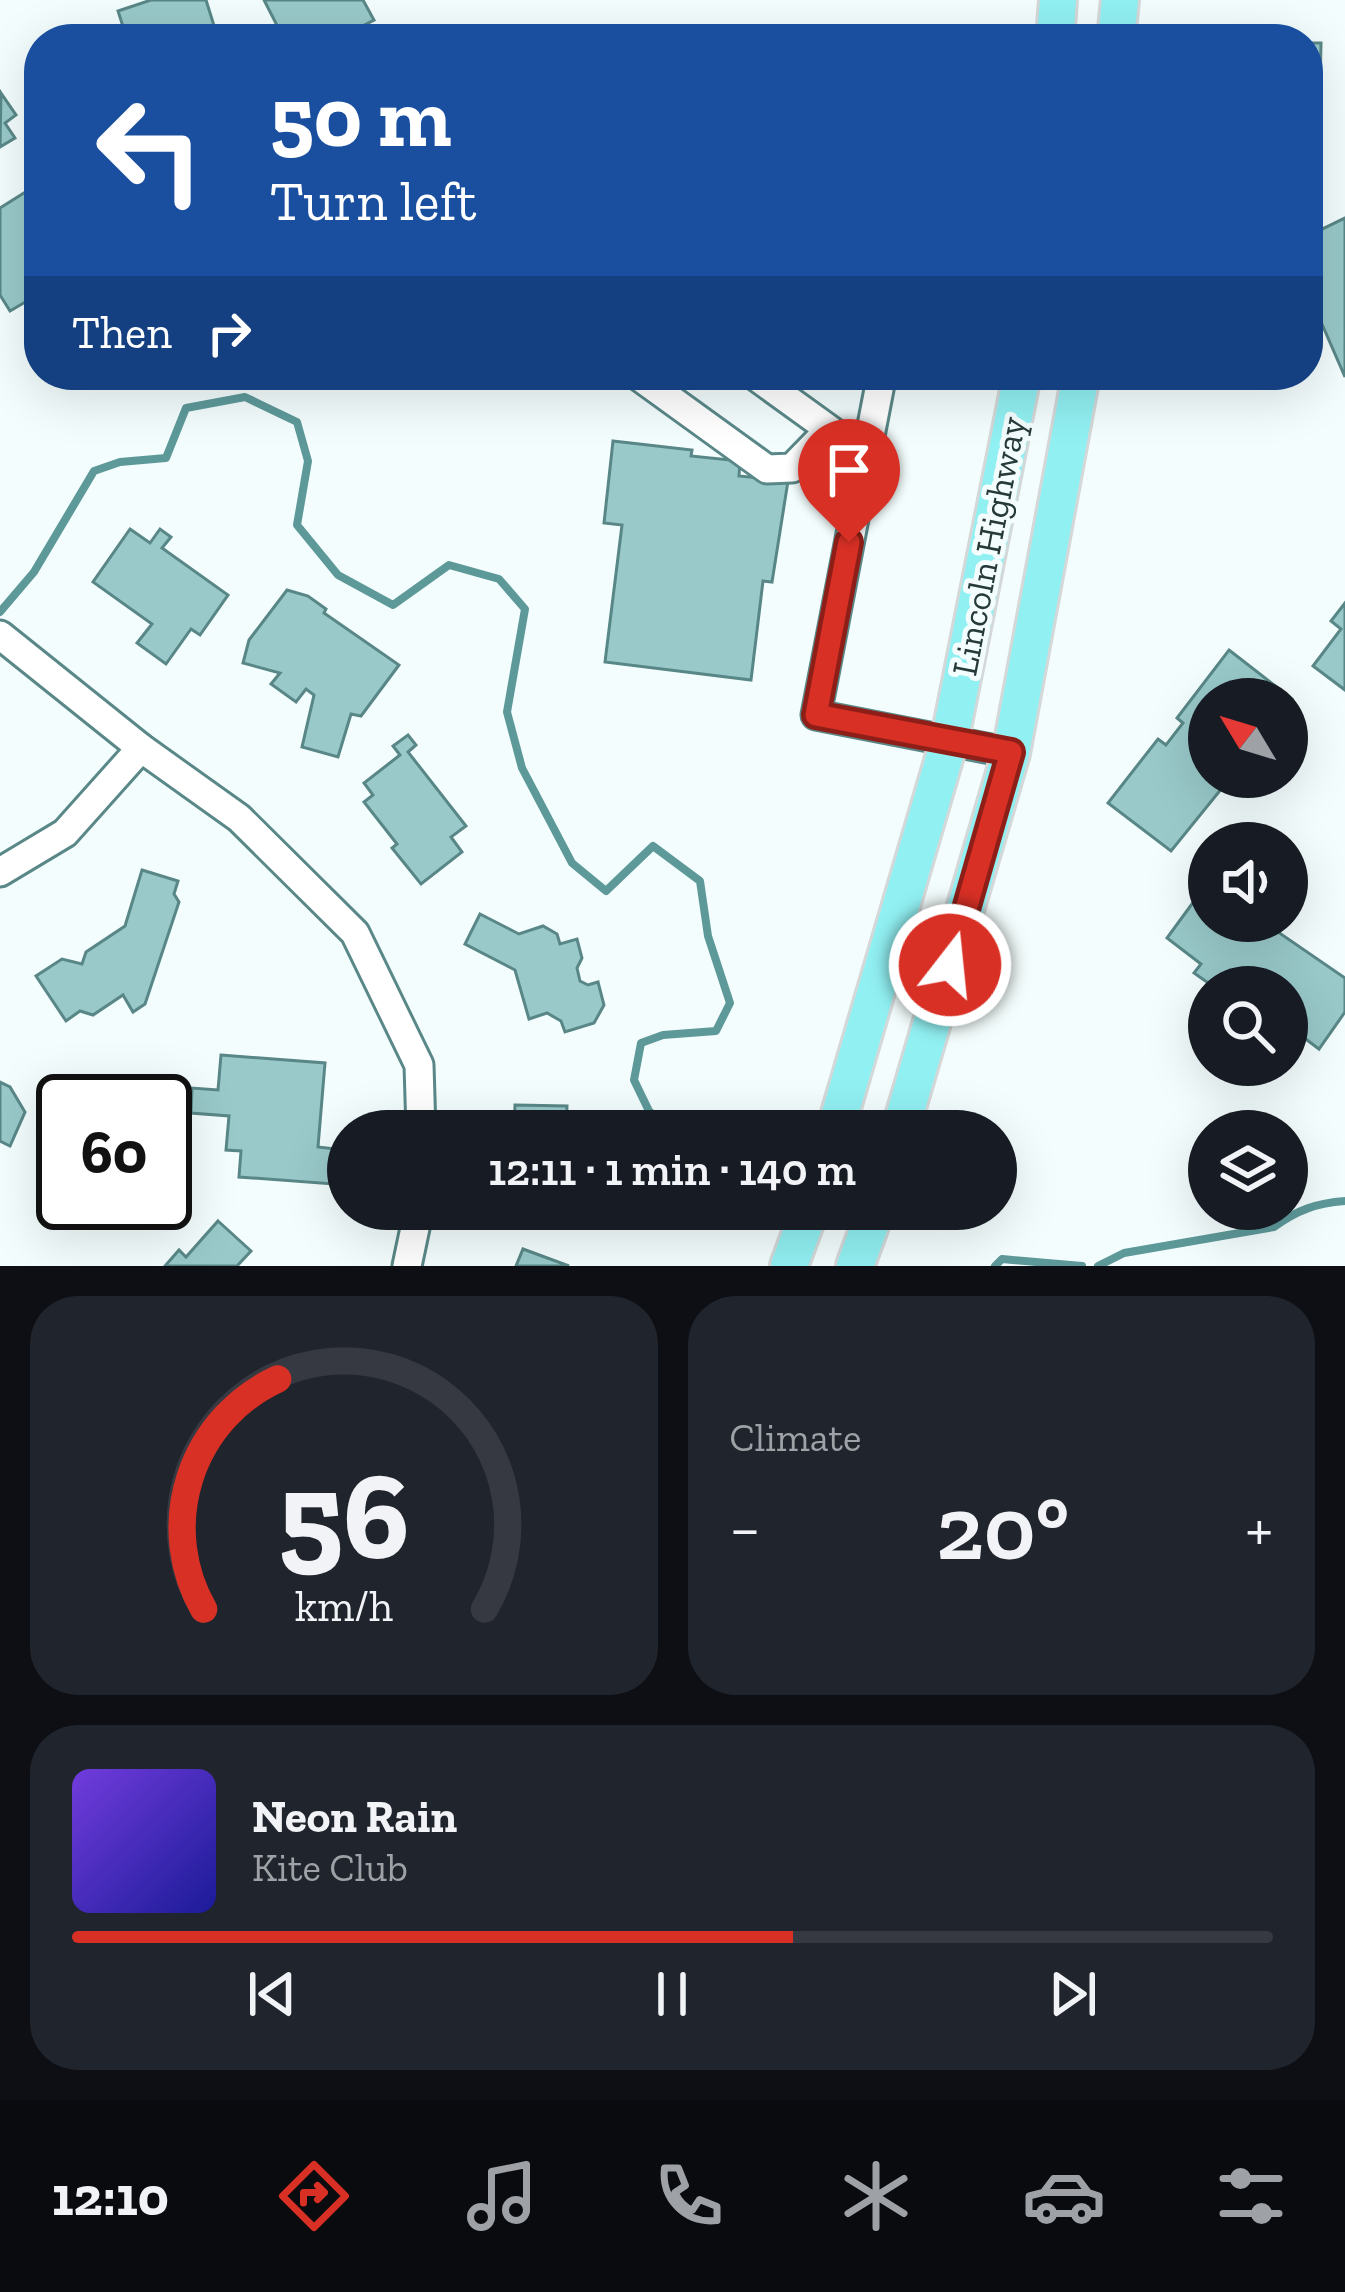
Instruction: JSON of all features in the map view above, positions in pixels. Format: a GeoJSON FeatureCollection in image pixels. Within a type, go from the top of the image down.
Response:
{"type":"FeatureCollection","features":[{"type":"Feature","properties":{"kind":"main road","name":"Lincoln Highway"},"geometry":{"type":"LineString","coordinates":[[841,1110],[950,738],[1019,390]]}},
{"type":"Feature","properties":{"kind":"main road","name":"Lincoln Highway"},"geometry":{"type":"LineString","coordinates":[[906,1110],[1011,752],[1078,390]]}},
{"type":"Feature","properties":{"kind":"main road"},"geometry":{"type":"LineString","coordinates":[[789,1266],[802,1230]]}},
{"type":"Feature","properties":{"kind":"main road"},"geometry":{"type":"LineString","coordinates":[[855,1266],[868,1230]]}},
{"type":"Feature","properties":{"kind":"street"},"geometry":{"type":"LineString","coordinates":[[658,390],[767,469],[793,468],[828,431]]}},
{"type":"Feature","properties":{"kind":"street"},"geometry":{"type":"LineString","coordinates":[[774,390],[866,456]]}},
{"type":"Feature","properties":{"kind":"street"},"geometry":{"type":"LineString","coordinates":[[878,390],[816,715],[1011,752]]}},
{"type":"Feature","properties":{"kind":"street"},"geometry":{"type":"LineString","coordinates":[[0,635],[141,748],[239,818],[355,933],[419,1065],[420,1110]]}},
{"type":"Feature","properties":{"kind":"street"},"geometry":{"type":"LineString","coordinates":[[0,872],[65,833],[141,748]]}},
{"type":"Feature","properties":{"kind":"street"},"geometry":{"type":"LineString","coordinates":[[407,1266],[415,1230]]}},
{"type":"Feature","properties":{"kind":"building"},"geometry":{"type":"Polygon","coordinates":[[[151,0],[206,0],[214,24],[122,24],[118,11],[151,0]]]}},
{"type":"Feature","properties":{"kind":"building"},"geometry":{"type":"Polygon","coordinates":[[[264,0],[363,0],[374,20],[366,24],[276,24],[264,0]]]}},
{"type":"Feature","properties":{"kind":"building"},"geometry":{"type":"Polygon","coordinates":[[[1,93],[16,115],[5,123],[15,138],[0,147],[1,93]]]}},
{"type":"Feature","properties":{"kind":"building"},"geometry":{"type":"Polygon","coordinates":[[[24,193],[24,303],[10,311],[0,295],[0,208],[24,193]]]}},
{"type":"Feature","properties":{"kind":"building"},"geometry":{"type":"Polygon","coordinates":[[[1345,218],[1345,377],[1323,326],[1323,229],[1345,218]]]}},
{"type":"Feature","properties":{"kind":"building"},"geometry":{"type":"Polygon","coordinates":[[[613,441],[692,450],[691,456],[740,461],[739,476],[788,481],[772,582],[763,581],[751,680],[605,662],[622,525],[604,523],[613,441]]]}},
{"type":"Feature","properties":{"kind":"building"},"geometry":{"type":"Polygon","coordinates":[[[130,529],[150,543],[160,529],[171,537],[162,548],[228,595],[200,635],[191,629],[166,664],[137,643],[152,624],[93,582],[130,529]]]}},
{"type":"Feature","properties":{"kind":"building"},"geometry":{"type":"Polygon","coordinates":[[[287,590],[308,596],[326,609],[324,613],[399,665],[361,716],[351,714],[338,757],[302,747],[314,695],[306,689],[296,702],[271,684],[280,673],[243,663],[249,640],[287,590]]]}},
{"type":"Feature","properties":{"kind":"building"},"geometry":{"type":"Polygon","coordinates":[[[1345,603],[1345,690],[1313,666],[1341,629],[1331,621],[1345,603]]]}},
{"type":"Feature","properties":{"kind":"building"},"geometry":{"type":"Polygon","coordinates":[[[1229,650],[1265,678],[1208,678],[1229,650]]]}},
{"type":"Feature","properties":{"kind":"building"},"geometry":{"type":"Polygon","coordinates":[[[1188,704],[1188,798],[1214,798],[1195,822],[1188,822],[1188,830],[1171,851],[1108,803],[1158,739],[1166,745],[1183,723],[1177,718],[1188,704]]]}},
{"type":"Feature","properties":{"kind":"building"},"geometry":{"type":"Polygon","coordinates":[[[408,735],[416,745],[408,752],[466,826],[451,837],[462,852],[421,884],[364,802],[373,795],[364,783],[400,755],[393,746],[408,735]]]}},
{"type":"Feature","properties":{"kind":"building"},"geometry":{"type":"Polygon","coordinates":[[[142,870],[178,881],[174,894],[179,902],[145,1004],[133,1012],[123,995],[93,1015],[80,1011],[66,1021],[36,976],[62,959],[82,964],[86,952],[125,926],[142,870]]]}},
{"type":"Feature","properties":{"kind":"building"},"geometry":{"type":"Polygon","coordinates":[[[1188,909],[1188,942],[1293,942],[1345,978],[1345,1012],[1319,1049],[1308,1041],[1308,966],[1199,966],[1167,938],[1188,909]]]}},
{"type":"Feature","properties":{"kind":"building"},"geometry":{"type":"Polygon","coordinates":[[[480,914],[519,934],[543,926],[557,934],[560,944],[577,939],[582,958],[577,968],[580,981],[598,982],[604,1005],[594,1023],[565,1032],[561,1021],[547,1013],[529,1019],[515,970],[465,944],[480,914]]]}},
{"type":"Feature","properties":{"kind":"building"},"geometry":{"type":"Polygon","coordinates":[[[221,1055],[325,1063],[318,1147],[327,1148],[327,1184],[239,1177],[241,1151],[226,1150],[229,1116],[192,1113],[192,1088],[218,1090],[221,1055]]]}},
{"type":"Feature","properties":{"kind":"building"},"geometry":{"type":"Polygon","coordinates":[[[0,1082],[10,1087],[25,1112],[10,1146],[0,1141],[0,1082]]]}},
{"type":"Feature","properties":{"kind":"building"},"geometry":{"type":"Polygon","coordinates":[[[515,1105],[567,1106],[567,1110],[515,1110],[515,1105]]]}},
{"type":"Feature","properties":{"kind":"building"},"geometry":{"type":"Polygon","coordinates":[[[218,1221],[251,1251],[237,1266],[165,1266],[179,1250],[186,1257],[218,1221]]]}},
{"type":"Feature","properties":{"kind":"building"},"geometry":{"type":"Polygon","coordinates":[[[523,1249],[569,1266],[516,1266],[523,1249]]]}},
{"type":"Feature","properties":{"kind":"waterway"},"geometry":{"type":"LineString","coordinates":[[0,612],[34,572],[94,471],[120,462],[166,458],[186,408],[245,397],[297,422],[308,461],[297,525],[338,575],[393,605],[449,565],[499,579],[525,609],[507,712],[522,768],[572,863],[606,891],[653,846],[700,881],[708,936],[730,1003],[716,1031],[663,1035],[641,1043],[634,1080],[649,1110]]}},
{"type":"Feature","properties":{"kind":"waterway"},"geometry":{"type":"LineString","coordinates":[[1098,1266],[1124,1253],[1274,1227],[1308,1208],[1345,1201]]}},
{"type":"Feature","properties":{"kind":"waterway"},"geometry":{"type":"LineString","coordinates":[[995,1266],[1002,1259],[1082,1266]]}},
{"type":"Feature","properties":{"kind":"route"},"geometry":{"type":"LineString","coordinates":[[849,542],[816,715],[1011,752],[950,965]]}}]}
